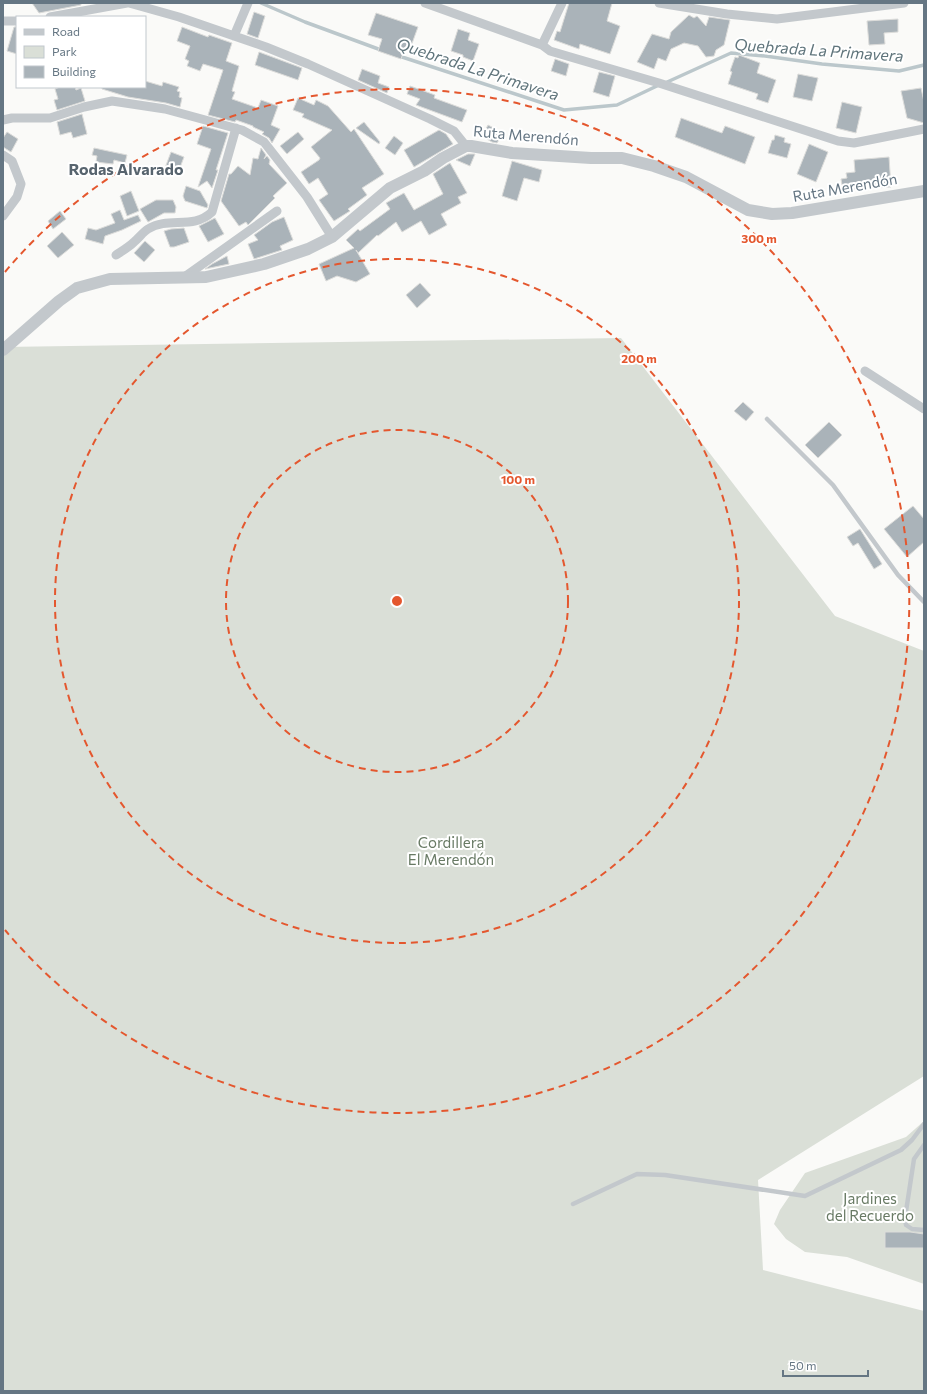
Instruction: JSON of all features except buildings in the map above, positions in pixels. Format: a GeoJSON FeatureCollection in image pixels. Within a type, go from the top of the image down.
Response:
{"type":"FeatureCollection","features":[{"type":"Feature","properties":{"kind":"street"},"geometry":{"type":"LineString","coordinates":[[56,16],[128,3],[178,16],[266,47],[308,64],[430,119],[454,131],[466,146]]}},
{"type":"Feature","properties":{"kind":"street"},"geometry":{"type":"LineString","coordinates":[[234,36],[248,3]]}},
{"type":"Feature","properties":{"kind":"street"},"geometry":{"type":"LineString","coordinates":[[425,3],[542,45],[550,51],[667,85],[838,141],[854,143],[924,129]]}},
{"type":"Feature","properties":{"kind":"street"},"geometry":{"type":"LineString","coordinates":[[542,45],[562,3]]}},
{"type":"Feature","properties":{"kind":"street"},"geometry":{"type":"LineString","coordinates":[[659,3],[727,14],[777,19],[904,3]]}},
{"type":"Feature","properties":{"kind":"street"},"geometry":{"type":"LineString","coordinates":[[3,21],[16,21]]}},
{"type":"Feature","properties":{"kind":"street"},"geometry":{"type":"LineString","coordinates":[[3,120],[12,118],[50,118],[84,107],[112,101],[165,109],[242,130],[264,142],[307,197],[332,237]]}},
{"type":"Feature","properties":{"kind":"street"},"geometry":{"type":"LineString","coordinates":[[116,255],[133,243],[148,229],[165,224],[197,222],[206,218],[212,212],[236,128]]}},
{"type":"Feature","properties":{"kind":"street","name":"Ruta Merendón"},"geometry":{"type":"LineString","coordinates":[[3,350],[59,301],[77,288],[110,279],[206,277],[264,264],[308,249],[332,237],[390,188],[424,171],[466,146],[512,153],[591,158],[622,158],[654,166],[686,178],[748,210],[772,214],[792,213],[924,190]]}},
{"type":"Feature","properties":{"kind":"street"},"geometry":{"type":"LineString","coordinates":[[3,154],[12,162],[21,184],[17,197],[3,216]]}},
{"type":"Feature","properties":{"kind":"street"},"geometry":{"type":"LineString","coordinates":[[183,278],[277,211]]}},
{"type":"Feature","properties":{"kind":"street"},"geometry":{"type":"LineString","coordinates":[[865,371],[924,409]]}},
{"type":"Feature","properties":{"kind":"lane"},"geometry":{"type":"LineString","coordinates":[[767,419],[833,485],[898,575],[924,602]]}},
{"type":"Feature","properties":{"kind":"lane"},"geometry":{"type":"LineString","coordinates":[[573,1204],[637,1174],[665,1175],[805,1196],[901,1150],[912,1140],[924,1124]]}},
{"type":"Feature","properties":{"kind":"lane"},"geometry":{"type":"LineString","coordinates":[[924,1145],[914,1159],[905,1218],[906,1225],[912,1229],[924,1230]]}},
{"type":"Feature","properties":{"kind":"green space","name":"Cordillera El Merendón"},"geometry":{"type":"Polygon","coordinates":[[[621,338],[835,616],[924,651],[924,1076],[758,1180],[763,1270],[924,1311],[924,1391],[3,1391],[3,347],[621,338]]]}},
{"type":"Feature","properties":{"kind":"green space","name":"Jardines del Recuerdo"},"geometry":{"type":"Polygon","coordinates":[[[924,1121],[924,1284],[847,1257],[805,1252],[786,1239],[774,1224],[780,1210],[805,1173],[906,1137],[924,1121]]]}},
{"type":"Feature","properties":{"kind":"waterway","name":"Quebrada La Primavera"},"geometry":{"type":"LineString","coordinates":[[261,3],[305,22],[381,50]]}},
{"type":"Feature","properties":{"kind":"waterway","name":"Quebrada La Primavera"},"geometry":{"type":"LineString","coordinates":[[665,83],[731,53],[822,64],[899,71],[924,65]]}},
{"type":"Feature","properties":{"kind":"waterway","name":"Quebrada La Primavera"},"geometry":{"type":"LineString","coordinates":[[399,56],[564,110],[617,105],[659,85]]}},
{"type":"Feature","properties":{"kind":"district","name":"Rodas Alvarado"},"geometry":{"type":"Point","coordinates":[126,169]}}]}
